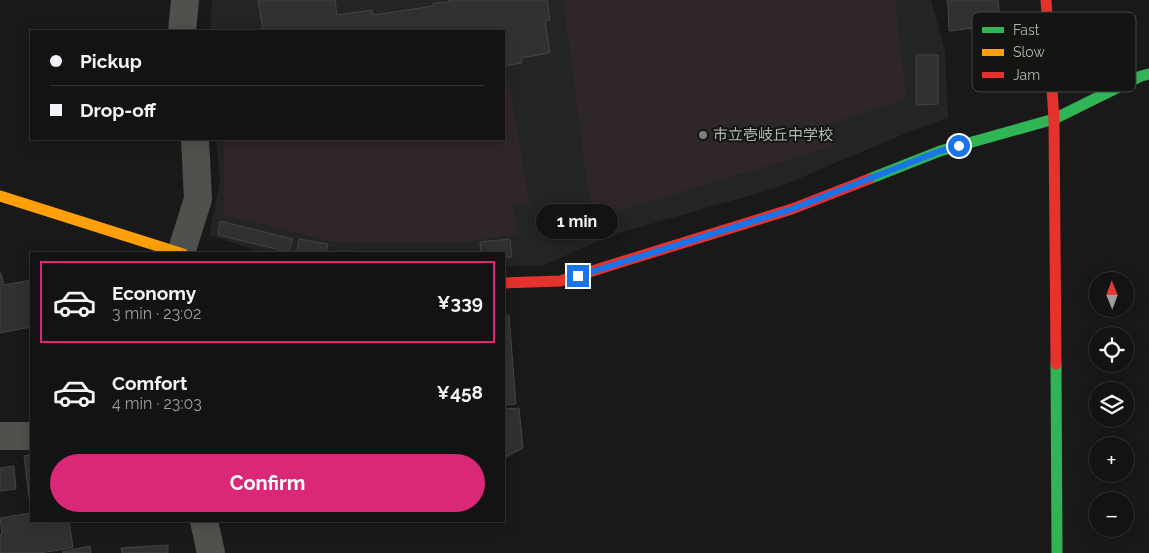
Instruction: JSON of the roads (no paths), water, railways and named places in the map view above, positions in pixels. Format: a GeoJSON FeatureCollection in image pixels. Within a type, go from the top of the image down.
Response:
{"type":"FeatureCollection","features":[{"type":"Feature","properties":{"kind":"street"},"geometry":{"type":"LineString","coordinates":[[182,30],[185,0]]}},
{"type":"Feature","properties":{"kind":"street"},"geometry":{"type":"LineString","coordinates":[[1136,80],[1149,74]]}},
{"type":"Feature","properties":{"kind":"street"},"geometry":{"type":"LineString","coordinates":[[1052,92],[1054,119],[1057,553]]}},
{"type":"Feature","properties":{"kind":"street"},"geometry":{"type":"LineString","coordinates":[[505,282],[560,281],[792,209],[940,151],[1054,119],[1111,92]]}},
{"type":"Feature","properties":{"kind":"street"},"geometry":{"type":"LineString","coordinates":[[183,252],[198,198],[196,140]]}},
{"type":"Feature","properties":{"kind":"street"},"geometry":{"type":"LineString","coordinates":[[0,196],[176,252]]}},
{"type":"Feature","properties":{"kind":"street"},"geometry":{"type":"LineString","coordinates":[[0,436],[30,436]]}},
{"type":"Feature","properties":{"kind":"street"},"geometry":{"type":"LineString","coordinates":[[204,522],[212,553]]}},
{"type":"Feature","properties":{"kind":"place","name":"市立壱岐丘中学校"},"geometry":{"type":"Point","coordinates":[703,135]}}]}
